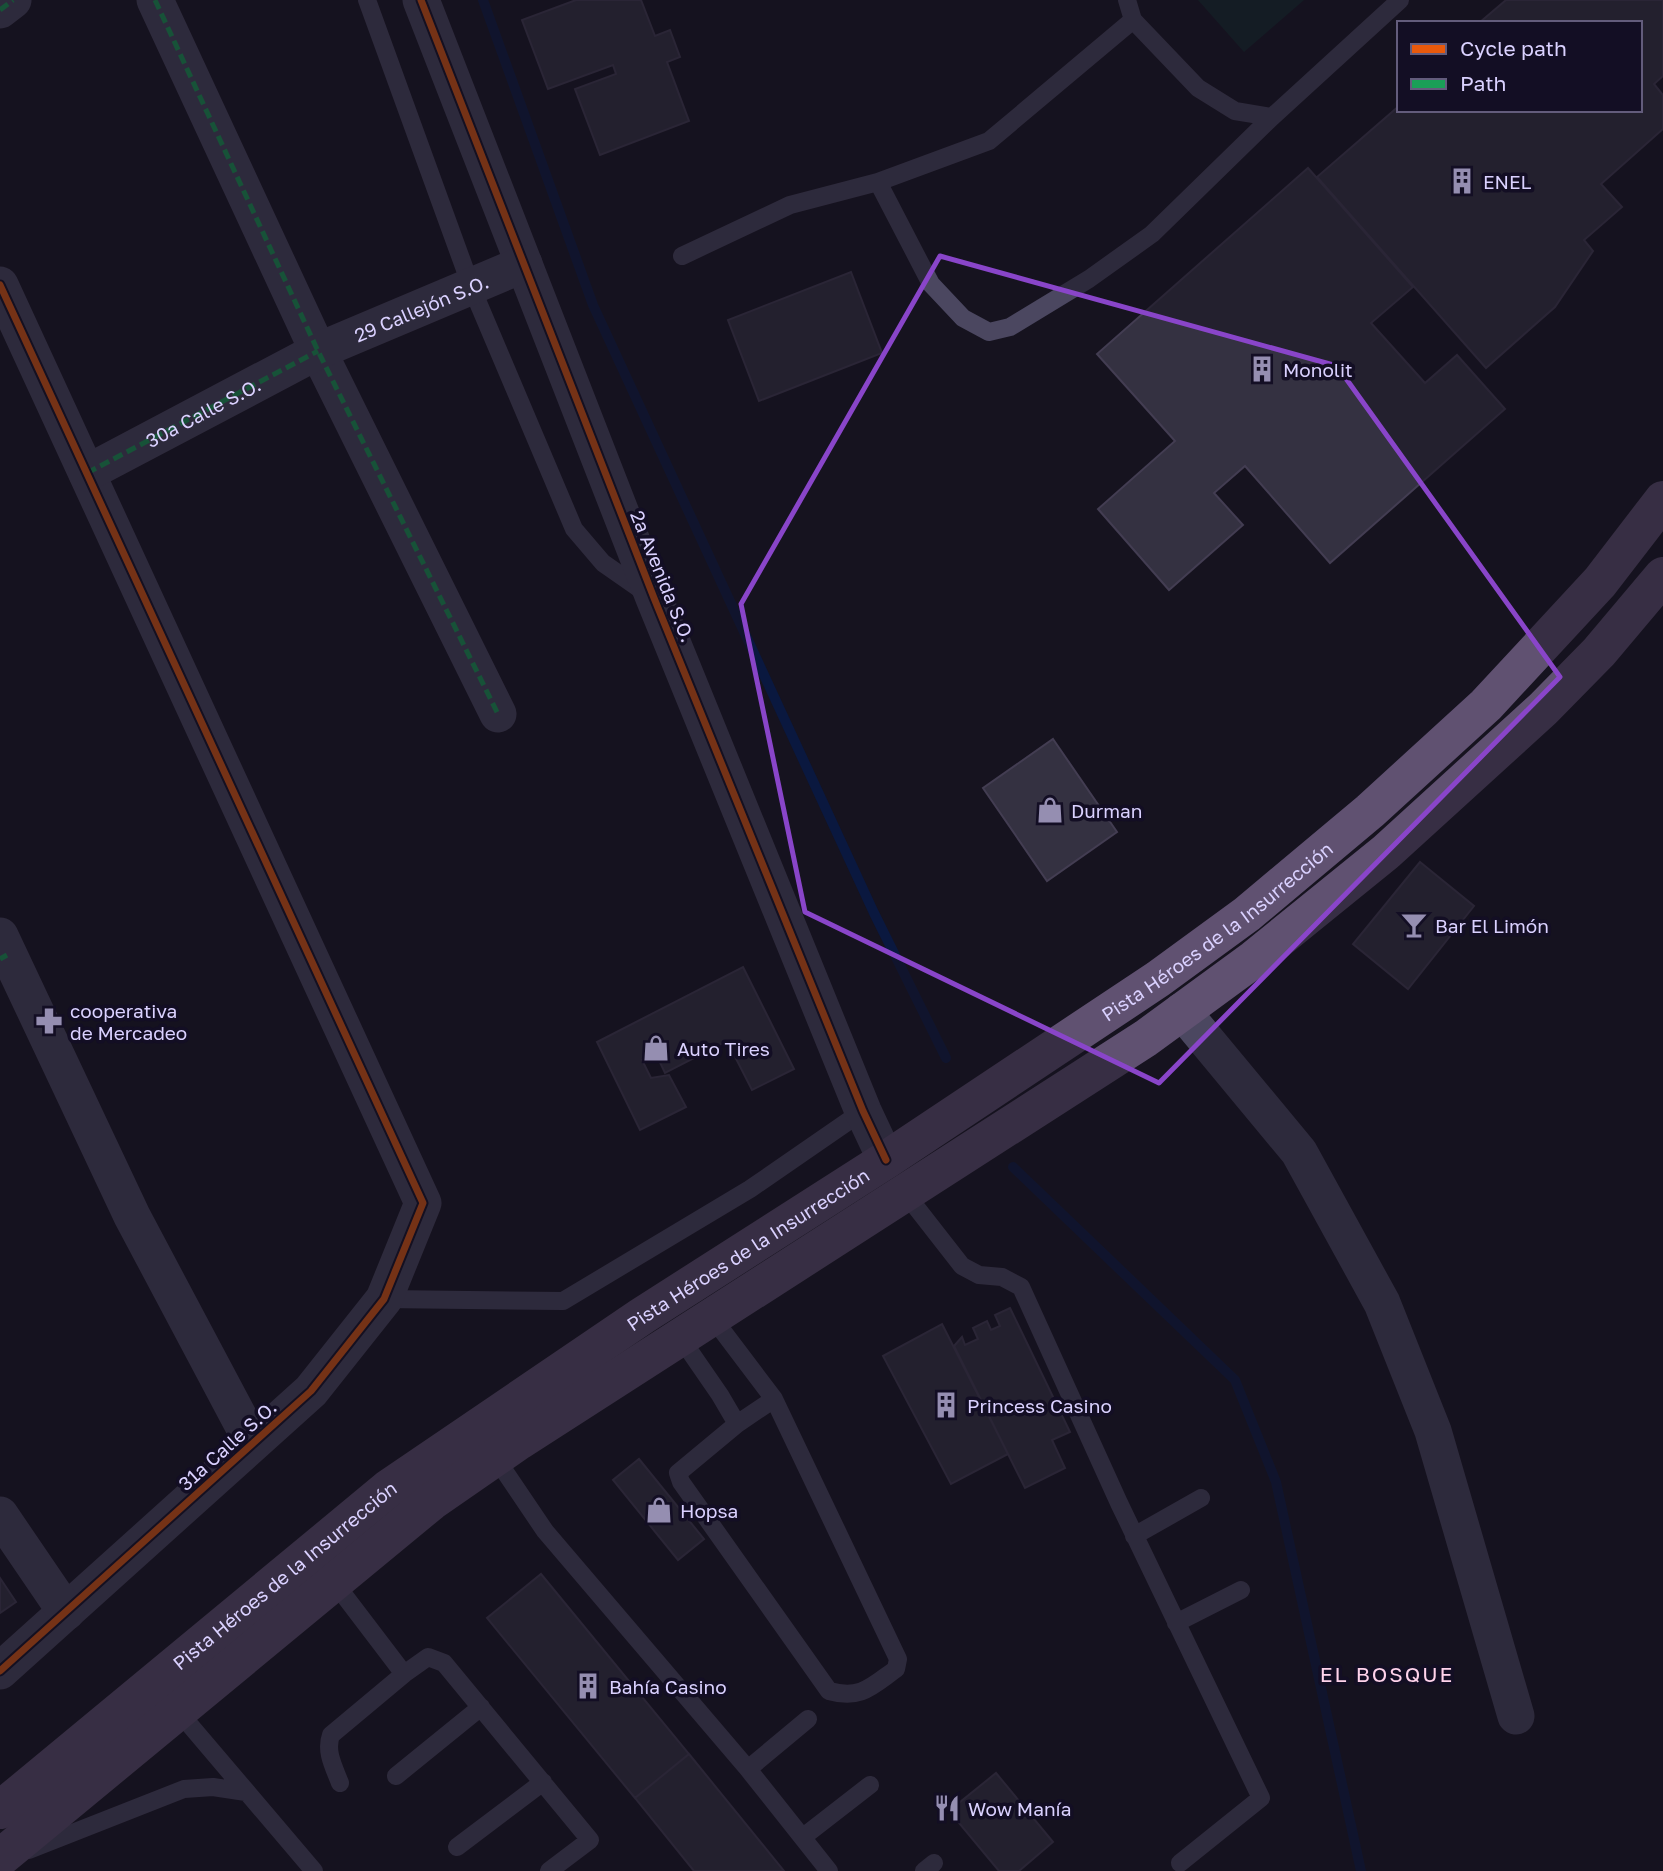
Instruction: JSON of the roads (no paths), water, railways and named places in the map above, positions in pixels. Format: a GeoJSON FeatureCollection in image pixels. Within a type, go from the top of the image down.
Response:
{"type":"FeatureCollection","features":[{"type":"Feature","properties":{"kind":"main road","name":"Pista Héroes de la Insurrección"},"geometry":{"type":"LineString","coordinates":[[0,1810],[389,1488],[642,1316],[886,1160],[1158,979],[1247,914],[1370,811],[1486,705],[1600,582],[1663,500]]}},
{"type":"Feature","properties":{"kind":"main road","name":"Pista Héroes de la Insurrección"},"geometry":{"type":"LineString","coordinates":[[0,1859],[431,1502],[495,1457],[1146,1038],[1254,959],[1386,852],[1543,709],[1599,652],[1663,576]]}},
{"type":"Feature","properties":{"kind":"street"},"geometry":{"type":"LineString","coordinates":[[0,9],[13,0]]}},
{"type":"Feature","properties":{"kind":"street"},"geometry":{"type":"LineString","coordinates":[[155,0],[318,351],[498,714]]}},
{"type":"Feature","properties":{"kind":"street","name":"2a Avenida S.O."},"geometry":{"type":"LineString","coordinates":[[421,0],[654,598],[863,1111],[886,1160]]}},
{"type":"Feature","properties":{"kind":"street","name":"29 Callejón S.O."},"geometry":{"type":"LineString","coordinates":[[318,351],[524,264]]}},
{"type":"Feature","properties":{"kind":"street"},"geometry":{"type":"LineString","coordinates":[[0,285],[87,472]]}},
{"type":"Feature","properties":{"kind":"street","name":"30a Calle S.O."},"geometry":{"type":"LineString","coordinates":[[87,472],[318,351]]}},
{"type":"Feature","properties":{"kind":"street","name":"31a Calle S.O."},"geometry":{"type":"LineString","coordinates":[[0,1671],[311,1391],[384,1299],[423,1203],[87,472]]}},
{"type":"Feature","properties":{"kind":"street"},"geometry":{"type":"LineString","coordinates":[[2,950],[132,1216],[252,1442]]}},
{"type":"Feature","properties":{"kind":"street"},"geometry":{"type":"LineString","coordinates":[[1182,1011],[1299,1152],[1382,1303],[1433,1430],[1516,1716]]}},
{"type":"Feature","properties":{"kind":"street"},"geometry":{"type":"LineString","coordinates":[[0,1515],[66,1612]]}},
{"type":"Feature","properties":{"kind":"lane"},"geometry":{"type":"LineString","coordinates":[[367,0],[471,286],[574,529],[603,563],[654,598]]}},
{"type":"Feature","properties":{"kind":"lane"},"geometry":{"type":"LineString","coordinates":[[1127,0],[1133,20],[1198,88],[1235,111],[1272,117]]}},
{"type":"Feature","properties":{"kind":"lane"},"geometry":{"type":"LineString","coordinates":[[878,182],[931,284],[963,318],[989,332],[1010,327],[1089,279],[1152,234],[1272,117],[1400,0]]}},
{"type":"Feature","properties":{"kind":"lane"},"geometry":{"type":"LineString","coordinates":[[682,256],[790,205],[878,182],[989,141],[1133,20]]}},
{"type":"Feature","properties":{"kind":"lane"},"geometry":{"type":"LineString","coordinates":[[384,1299],[563,1301],[750,1189],[863,1111]]}},
{"type":"Feature","properties":{"kind":"lane"},"geometry":{"type":"LineString","coordinates":[[905,1193],[962,1266],[979,1275],[1002,1277],[1021,1287],[1134,1536],[1261,1798],[1180,1863]]}},
{"type":"Feature","properties":{"kind":"lane"},"geometry":{"type":"LineString","coordinates":[[712,1317],[774,1399],[898,1659],[896,1670],[863,1692],[845,1696],[830,1691],[681,1482],[678,1473],[737,1424],[774,1399]]}},
{"type":"Feature","properties":{"kind":"lane"},"geometry":{"type":"LineString","coordinates":[[680,1337],[737,1424]]}},
{"type":"Feature","properties":{"kind":"lane"},"geometry":{"type":"LineString","coordinates":[[495,1457],[545,1531],[748,1769],[829,1871]]}},
{"type":"Feature","properties":{"kind":"lane"},"geometry":{"type":"LineString","coordinates":[[1134,1536],[1201,1498]]}},
{"type":"Feature","properties":{"kind":"lane"},"geometry":{"type":"LineString","coordinates":[[334,1582],[404,1674]]}},
{"type":"Feature","properties":{"kind":"lane"},"geometry":{"type":"LineString","coordinates":[[1176,1623],[1241,1590]]}},
{"type":"Feature","properties":{"kind":"lane"},"geometry":{"type":"LineString","coordinates":[[340,1783],[329,1756],[328,1744],[331,1735],[428,1657],[444,1662],[590,1840],[550,1871]]}},
{"type":"Feature","properties":{"kind":"lane"},"geometry":{"type":"LineString","coordinates":[[396,1776],[481,1707]]}},
{"type":"Feature","properties":{"kind":"lane"},"geometry":{"type":"LineString","coordinates":[[178,1710],[314,1871]]}},
{"type":"Feature","properties":{"kind":"lane"},"geometry":{"type":"LineString","coordinates":[[748,1769],[808,1719]]}},
{"type":"Feature","properties":{"kind":"lane"},"geometry":{"type":"LineString","coordinates":[[457,1847],[543,1782]]}},
{"type":"Feature","properties":{"kind":"lane"},"geometry":{"type":"LineString","coordinates":[[803,1837],[870,1784]]}},
{"type":"Feature","properties":{"kind":"lane"},"geometry":{"type":"LineString","coordinates":[[0,1859],[184,1789],[213,1787],[246,1792]]}},
{"type":"Feature","properties":{"kind":"waterway"},"geometry":{"type":"LineString","coordinates":[[483,0],[593,305],[874,913],[946,1058]]}},
{"type":"Feature","properties":{"kind":"waterway"},"geometry":{"type":"LineString","coordinates":[[1013,1167],[1235,1380],[1276,1482],[1361,1871]]}},
{"type":"Feature","properties":{"kind":"place","name":"ENEL"},"geometry":{"type":"Point","coordinates":[1462,181]}},
{"type":"Feature","properties":{"kind":"place","name":"Monolit"},"geometry":{"type":"Point","coordinates":[1262,369]}},
{"type":"Feature","properties":{"kind":"place","name":"Durman"},"geometry":{"type":"Point","coordinates":[1050,810]}},
{"type":"Feature","properties":{"kind":"place","name":"Bar El Limón"},"geometry":{"type":"Point","coordinates":[1414,925]}},
{"type":"Feature","properties":{"kind":"place","name":"cooperativa de Mercadeo"},"geometry":{"type":"Point","coordinates":[49,1021]}},
{"type":"Feature","properties":{"kind":"place","name":"Auto Tires"},"geometry":{"type":"Point","coordinates":[656,1048]}},
{"type":"Feature","properties":{"kind":"place","name":"Princess Casino"},"geometry":{"type":"Point","coordinates":[946,1405]}},
{"type":"Feature","properties":{"kind":"place","name":"Hopsa"},"geometry":{"type":"Point","coordinates":[659,1510]}},
{"type":"Feature","properties":{"kind":"place","name":"Bahía Casino"},"geometry":{"type":"Point","coordinates":[588,1686]}},
{"type":"Feature","properties":{"kind":"place","name":"Wow Manía"},"geometry":{"type":"Point","coordinates":[947,1808]}},
{"type":"Feature","properties":{"kind":"district","name":"EL BOSQUE"},"geometry":{"type":"Point","coordinates":[1387,1674]}}]}
